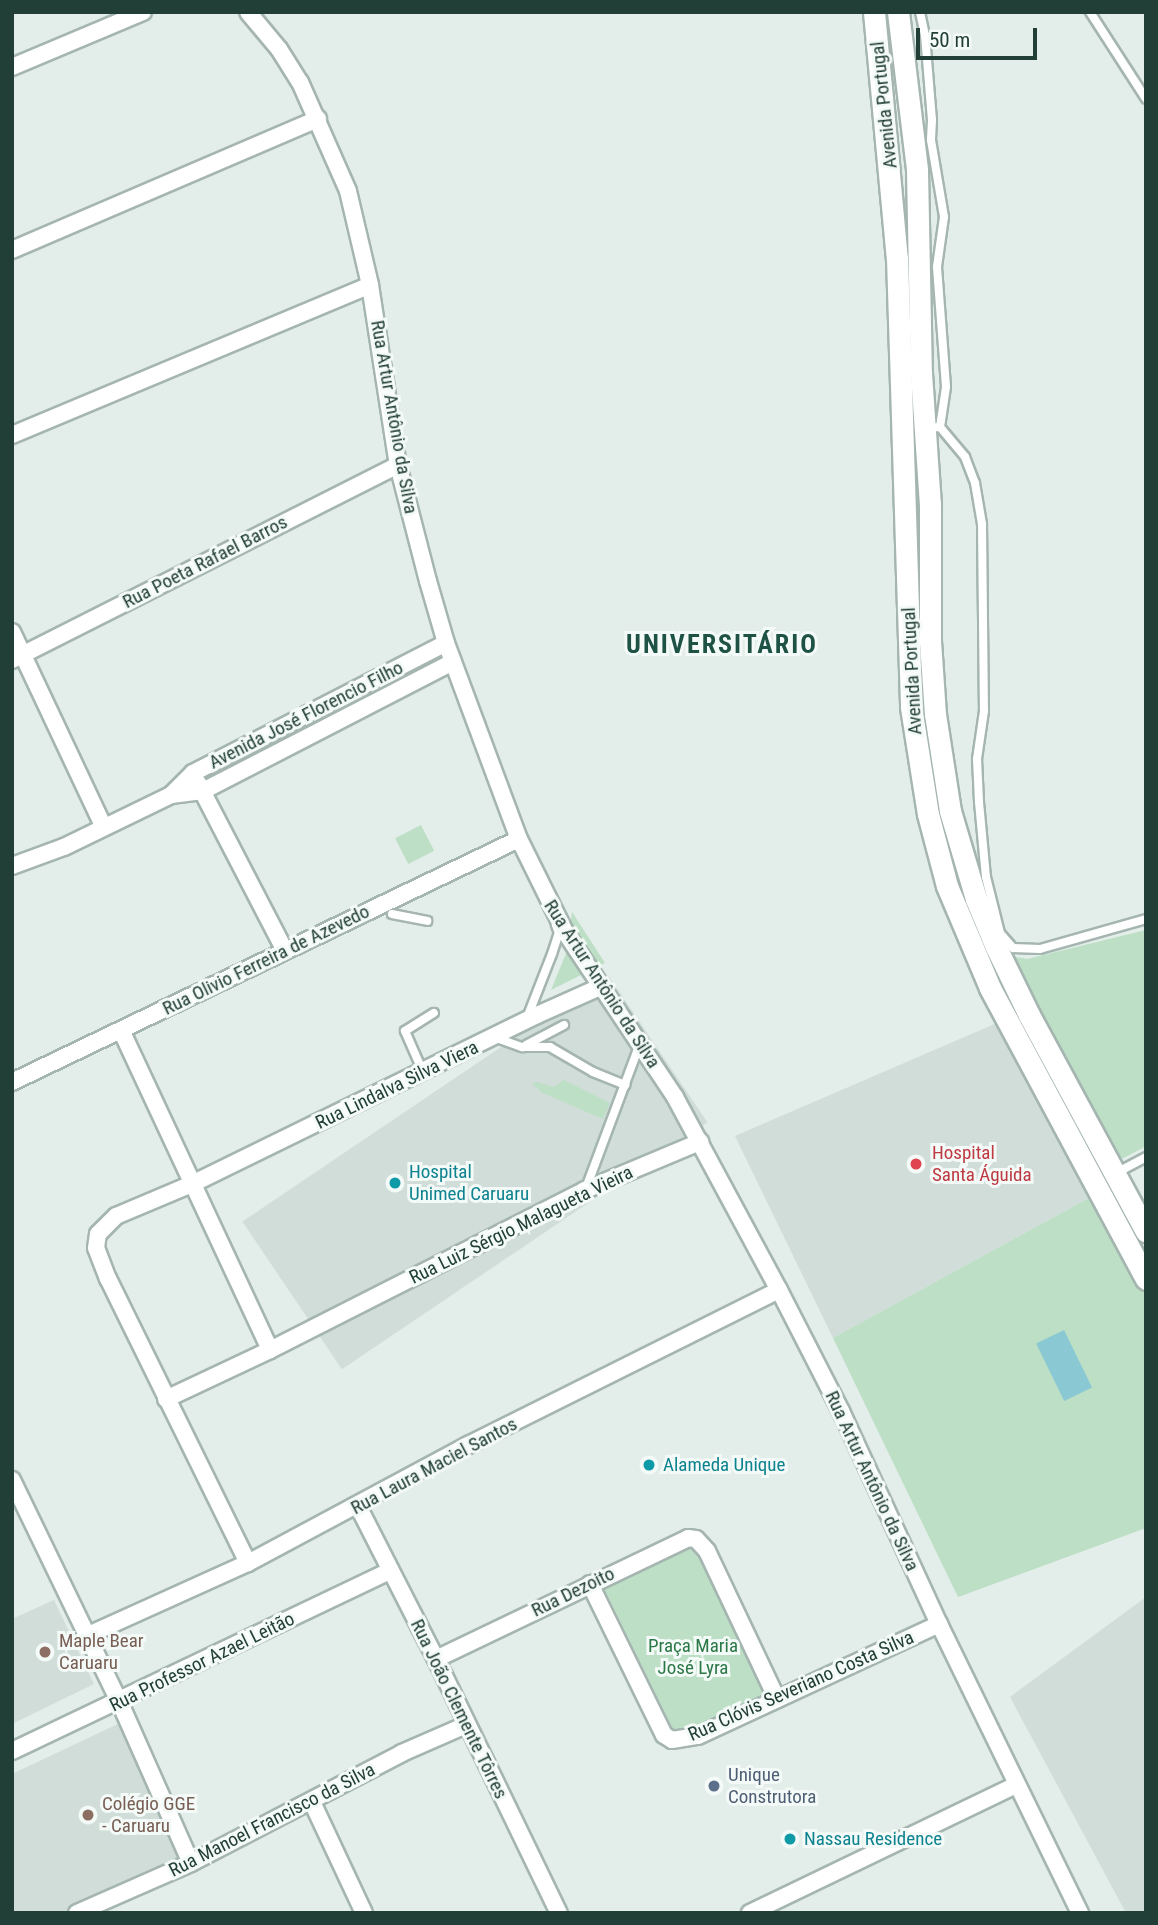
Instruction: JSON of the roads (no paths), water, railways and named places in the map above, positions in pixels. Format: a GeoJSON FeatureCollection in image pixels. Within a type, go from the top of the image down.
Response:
{"type":"FeatureCollection","features":[{"type":"Feature","properties":{"kind":"street"},"geometry":{"type":"LineString","coordinates":[[12,67],[144,12]]}},
{"type":"Feature","properties":{"kind":"street","name":"Rua Artur Antônio da Silva"},"geometry":{"type":"LineString","coordinates":[[248,12],[279,49],[318,119],[348,191],[370,285],[398,465],[446,643],[519,839],[550,906],[700,1142],[779,1290],[841,1411],[939,1624],[1080,1913]]}},
{"type":"Feature","properties":{"kind":"street","name":"Avenida Portugal"},"geometry":{"type":"LineString","coordinates":[[874,12],[897,258],[911,707],[918,763],[936,848],[947,886],[990,988],[1146,1279]]}},
{"type":"Feature","properties":{"kind":"street","name":"Avenida Portugal"},"geometry":{"type":"LineString","coordinates":[[898,12],[918,170],[921,373],[932,428],[930,641],[935,714],[950,811],[976,899],[996,947],[1029,1015],[1146,1231]]}},
{"type":"Feature","properties":{"kind":"street"},"geometry":{"type":"LineString","coordinates":[[12,250],[318,119]]}},
{"type":"Feature","properties":{"kind":"street"},"geometry":{"type":"LineString","coordinates":[[12,435],[370,285]]}},
{"type":"Feature","properties":{"kind":"street","name":"Rua Poeta Rafael Barros"},"geometry":{"type":"LineString","coordinates":[[17,657],[398,465]]}},
{"type":"Feature","properties":{"kind":"street"},"geometry":{"type":"LineString","coordinates":[[12,632],[17,657],[103,825]]}},
{"type":"Feature","properties":{"kind":"street","name":"Avenida José Florencio Filho"},"geometry":{"type":"LineString","coordinates":[[171,794],[193,773],[446,643]]}},
{"type":"Feature","properties":{"kind":"street","name":"Avenida José Florencio Filho"},"geometry":{"type":"LineString","coordinates":[[12,866],[64,847],[103,825],[171,794],[203,791],[453,662]]}},
{"type":"Feature","properties":{"kind":"street"},"geometry":{"type":"LineString","coordinates":[[193,773],[284,949]]}},
{"type":"Feature","properties":{"kind":"street","name":"Rua Olivio Ferreira de Azevedo"},"geometry":{"type":"LineString","coordinates":[[12,1082],[284,949],[519,839]]}},
{"type":"Feature","properties":{"kind":"street"},"geometry":{"type":"LineString","coordinates":[[936,848],[958,843]]}},
{"type":"Feature","properties":{"kind":"street","name":"Rua Lindalva Silva Viera"},"geometry":{"type":"LineString","coordinates":[[248,1563],[166,1399],[96,1248],[98,1234],[116,1216],[192,1184],[526,1020],[602,986]]}},
{"type":"Feature","properties":{"kind":"street"},"geometry":{"type":"LineString","coordinates":[[121,1030],[270,1350]]}},
{"type":"Feature","properties":{"kind":"street","name":"Rua Luiz Sérgio Malagueta Vieira"},"geometry":{"type":"LineString","coordinates":[[166,1399],[270,1350],[586,1190],[700,1142]]}},
{"type":"Feature","properties":{"kind":"street","name":"Rua Laura Maciel Santos"},"geometry":{"type":"LineString","coordinates":[[86,1636],[248,1563],[468,1445],[779,1290]]}},
{"type":"Feature","properties":{"kind":"street"},"geometry":{"type":"LineString","coordinates":[[12,1480],[120,1703],[191,1863]]}},
{"type":"Feature","properties":{"kind":"street","name":"Rua João Clemente Tôrres"},"geometry":{"type":"LineString","coordinates":[[358,1506],[436,1659],[559,1913]]}},
{"type":"Feature","properties":{"kind":"street","name":"Rua Dezoito"},"geometry":{"type":"LineString","coordinates":[[436,1659],[688,1538],[696,1539],[707,1551],[777,1699]]}},
{"type":"Feature","properties":{"kind":"street","name":"Rua Professor Azael Leitão"},"geometry":{"type":"LineString","coordinates":[[12,1751],[120,1703],[390,1571]]}},
{"type":"Feature","properties":{"kind":"street","name":"Rua Clóvis Severiano Costa Silva"},"geometry":{"type":"LineString","coordinates":[[590,1584],[664,1735],[672,1740],[684,1740],[939,1624]]}},
{"type":"Feature","properties":{"kind":"street","name":"Rua Manoel Francisco da Silva"},"geometry":{"type":"LineString","coordinates":[[77,1913],[191,1863],[402,1753],[466,1724]]}},
{"type":"Feature","properties":{"kind":"street"},"geometry":{"type":"LineString","coordinates":[[750,1913],[1016,1785]]}},
{"type":"Feature","properties":{"kind":"street"},"geometry":{"type":"LineString","coordinates":[[312,1802],[364,1913]]}},
{"type":"Feature","properties":{"kind":"lane"},"geometry":{"type":"LineString","coordinates":[[920,12],[927,59],[930,140],[944,218],[937,267],[946,387],[932,428],[965,457],[975,483],[982,524],[984,711],[977,759],[986,877],[1000,933],[1013,948],[1040,949],[1146,919]]}},
{"type":"Feature","properties":{"kind":"lane"},"geometry":{"type":"LineString","coordinates":[[1090,12],[1146,99]]}},
{"type":"Feature","properties":{"kind":"lane"},"geometry":{"type":"LineString","coordinates":[[526,1020],[559,933],[550,906]]}},
{"type":"Feature","properties":{"kind":"lane"},"geometry":{"type":"LineString","coordinates":[[392,914],[427,921]]}},
{"type":"Feature","properties":{"kind":"lane"},"geometry":{"type":"LineString","coordinates":[[423,1072],[405,1031],[434,1013]]}},
{"type":"Feature","properties":{"kind":"lane"},"geometry":{"type":"LineString","coordinates":[[522,1047],[564,1025]]}},
{"type":"Feature","properties":{"kind":"lane"},"geometry":{"type":"LineString","coordinates":[[494,1037],[522,1047],[550,1046],[593,1072],[625,1085]]}},
{"type":"Feature","properties":{"kind":"lane"},"geometry":{"type":"LineString","coordinates":[[586,1190],[640,1044]]}},
{"type":"Feature","properties":{"kind":"lane"},"geometry":{"type":"LineString","coordinates":[[1115,1174],[1146,1157]]}},
{"type":"Feature","properties":{"kind":"water"},"geometry":{"type":"Polygon","coordinates":[[[1064,1330],[1092,1388],[1064,1401],[1036,1344],[1064,1330]]]}},
{"type":"Feature","properties":{"kind":"place","name":"Hospital Santa Águida"},"geometry":{"type":"Point","coordinates":[916,1164]}},
{"type":"Feature","properties":{"kind":"place","name":"Hospital Unimed Caruaru"},"geometry":{"type":"Point","coordinates":[395,1183]}},
{"type":"Feature","properties":{"kind":"place","name":"Alameda Unique"},"geometry":{"type":"Point","coordinates":[649,1465]}},
{"type":"Feature","properties":{"kind":"place","name":"Maple Bear Caruaru"},"geometry":{"type":"Point","coordinates":[45,1652]}},
{"type":"Feature","properties":{"kind":"place","name":"Unique Construtora"},"geometry":{"type":"Point","coordinates":[714,1786]}},
{"type":"Feature","properties":{"kind":"place","name":"Colégio GGE - Caruaru"},"geometry":{"type":"Point","coordinates":[88,1815]}},
{"type":"Feature","properties":{"kind":"place","name":"Nassau Residence"},"geometry":{"type":"Point","coordinates":[790,1839]}},
{"type":"Feature","properties":{"kind":"district","name":"UNIVERSITÁRIO"},"geometry":{"type":"Point","coordinates":[722,645]}},
{"type":"Feature","properties":{"kind":"park label","name":"Praça Maria José Lyra"},"geometry":{"type":"Point","coordinates":[693,1657]}}]}
